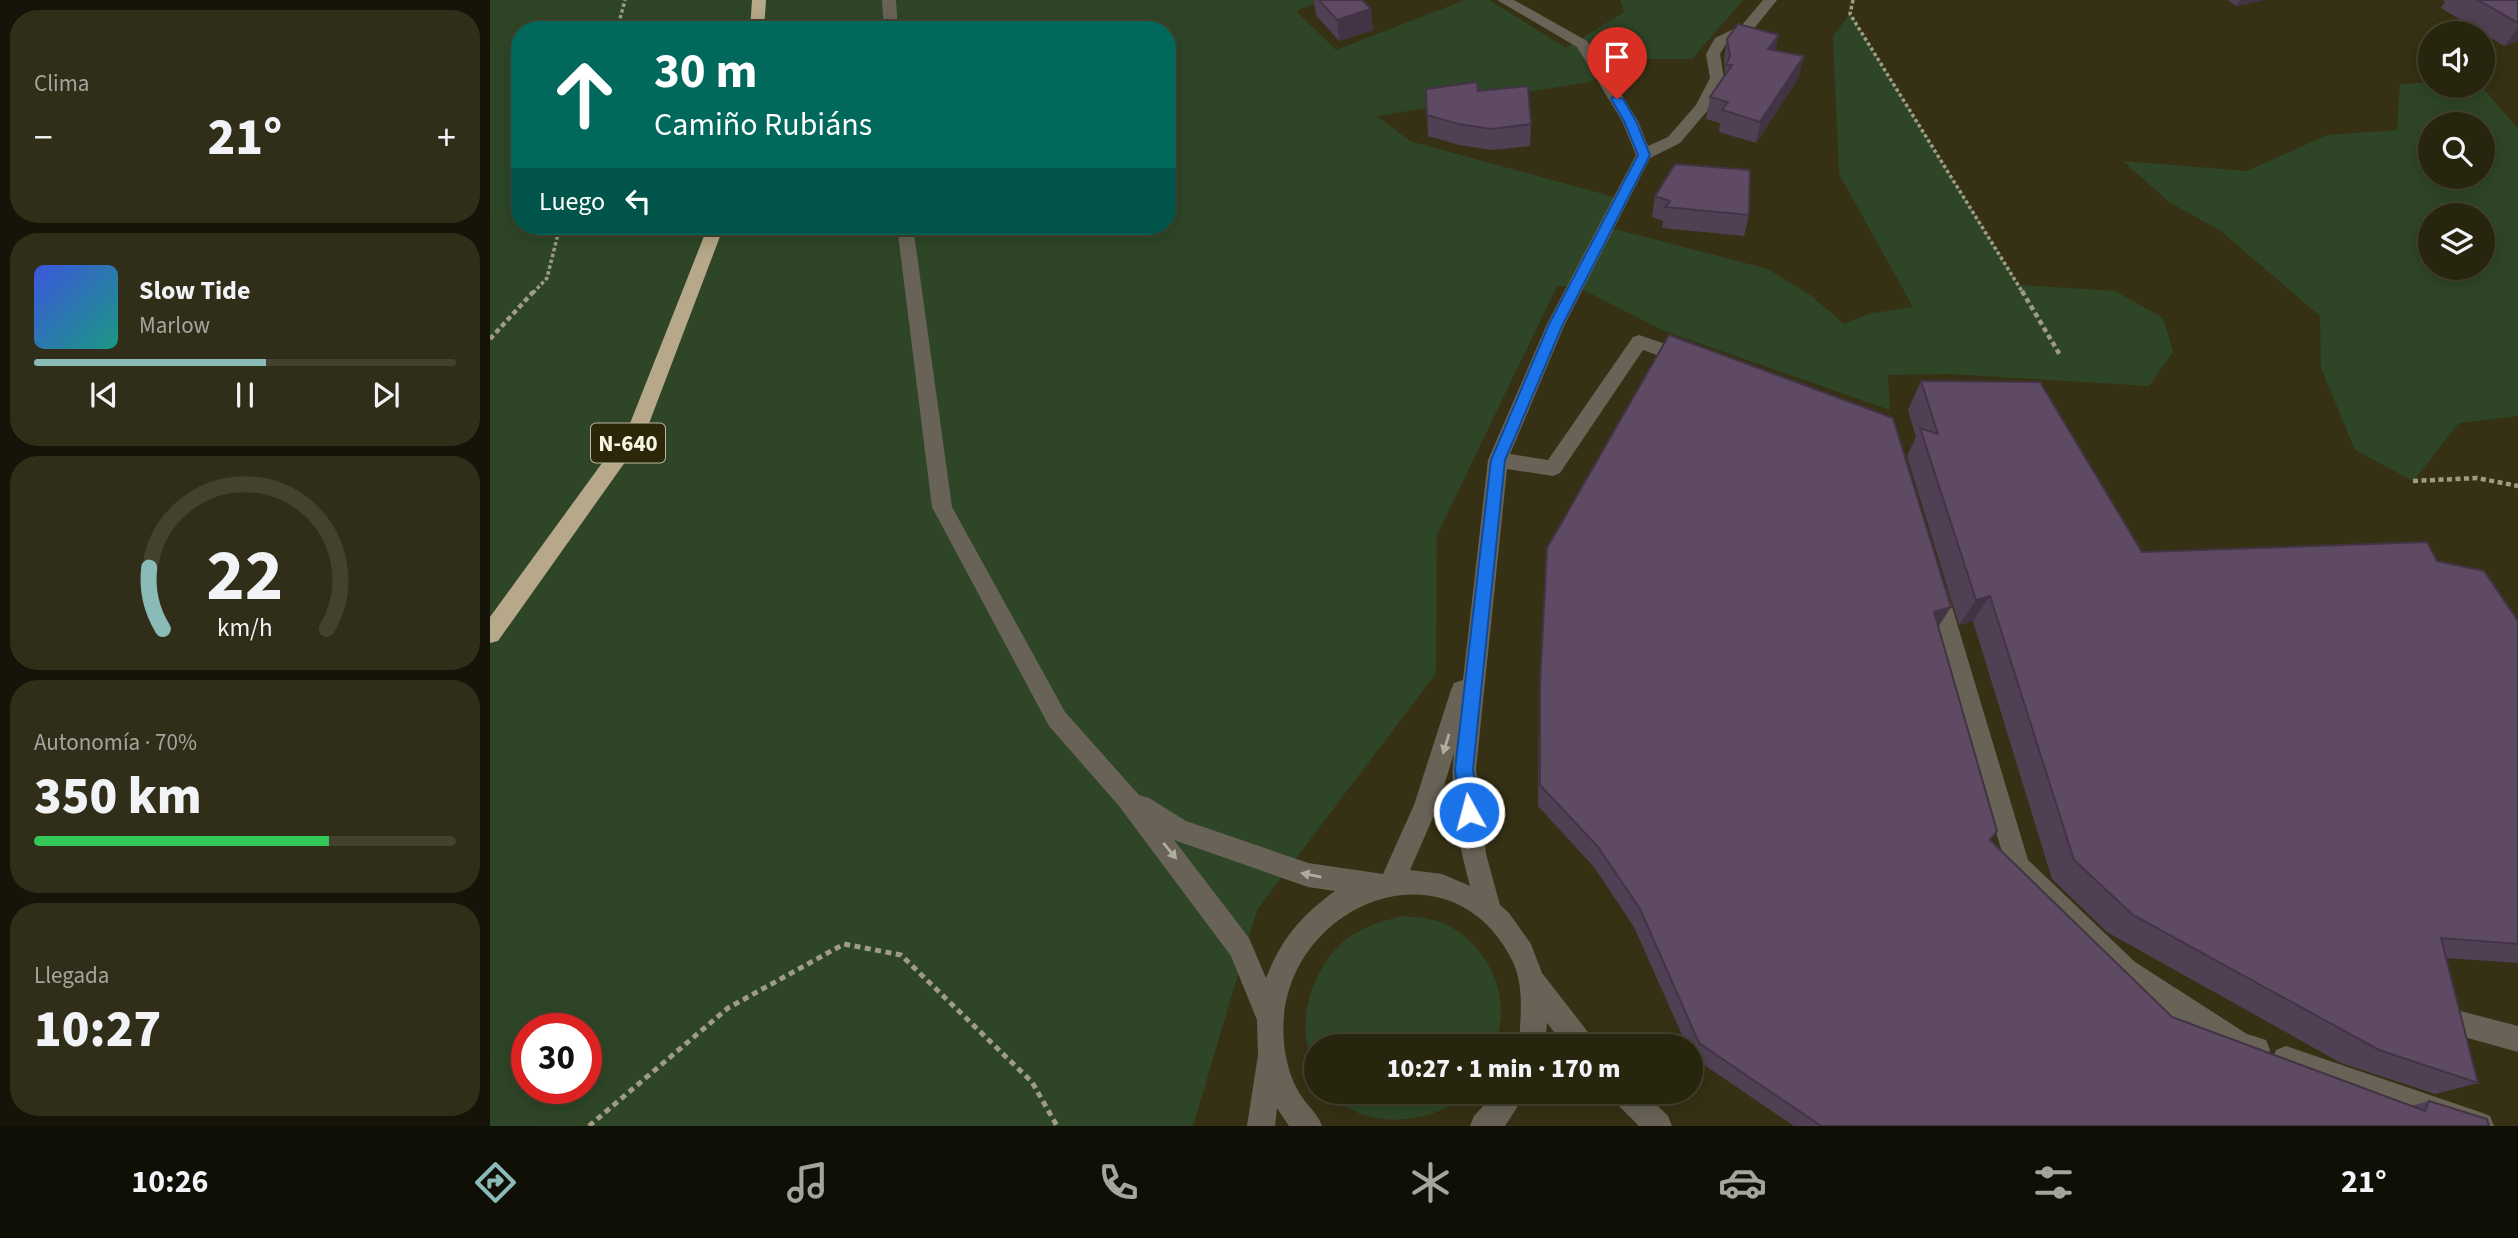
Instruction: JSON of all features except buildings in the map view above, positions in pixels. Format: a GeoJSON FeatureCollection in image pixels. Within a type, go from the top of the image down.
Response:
{"type":"FeatureCollection","features":[{"type":"Feature","properties":{"kind":"highway"},"geometry":{"type":"LineString","coordinates":[[758,21],[759,0]]}},
{"type":"Feature","properties":{"kind":"highway","name":"N-640"},"geometry":{"type":"LineString","coordinates":[[490,634],[638,429],[713,235]]}},
{"type":"Feature","properties":{"kind":"street"},"geometry":{"type":"LineString","coordinates":[[889,0],[890,21]]}},
{"type":"Feature","properties":{"kind":"street"},"geometry":{"type":"LineString","coordinates":[[1504,0],[1582,44],[1630,121],[1644,155]]}},
{"type":"Feature","properties":{"kind":"street"},"geometry":{"type":"LineString","coordinates":[[1489,911],[1474,854],[1464,769],[1498,460],[1556,324],[1644,155],[1674,140],[1703,107],[1717,78],[1713,54],[1720,41],[1746,28],[1770,0]]}},
{"type":"Feature","properties":{"kind":"street"},"geometry":{"type":"LineString","coordinates":[[906,235],[942,507],[1057,719],[1127,798],[1240,947],[1269,1017]]}},
{"type":"Feature","properties":{"kind":"street"},"geometry":{"type":"LineString","coordinates":[[1498,460],[1553,468],[1639,342],[1705,365]]}},
{"type":"Feature","properties":{"kind":"street"},"geometry":{"type":"LineString","coordinates":[[1927,562],[2018,867],[2126,971],[2240,1045],[2480,1126]]}},
{"type":"Feature","properties":{"kind":"street"},"geometry":{"type":"LineString","coordinates":[[1261,1126],[1270,1053],[1269,1017],[1280,971],[1304,932],[1338,902],[1385,883],[1426,806],[1478,631]]}},
{"type":"Feature","properties":{"kind":"street"},"geometry":{"type":"LineString","coordinates":[[1127,798],[1179,830],[1308,875],[1385,883],[1427,882],[1460,892],[1489,911],[1515,942],[1532,981],[1572,1034]]}},
{"type":"Feature","properties":{"kind":"street"},"geometry":{"type":"LineString","coordinates":[[1532,981],[1535,1016],[1533,1034]]}},
{"type":"Feature","properties":{"kind":"street"},"geometry":{"type":"LineString","coordinates":[[2441,1019],[2518,1039]]}},
{"type":"Feature","properties":{"kind":"street"},"geometry":{"type":"LineString","coordinates":[[1270,1053],[1282,1091],[1308,1126]]}},
{"type":"Feature","properties":{"kind":"street"},"geometry":{"type":"LineString","coordinates":[[1484,1126],[1504,1104]]}},
{"type":"Feature","properties":{"kind":"street"},"geometry":{"type":"LineString","coordinates":[[1637,1104],[1658,1126]]}},
{"type":"Feature","properties":{"kind":"path"},"geometry":{"type":"LineString","coordinates":[[619,21],[625,0]]}},
{"type":"Feature","properties":{"kind":"path"},"geometry":{"type":"LineString","coordinates":[[1853,0],[1850,14],[1986,230],[2060,355]]}},
{"type":"Feature","properties":{"kind":"path"},"geometry":{"type":"LineString","coordinates":[[490,339],[547,278],[558,235]]}},
{"type":"Feature","properties":{"kind":"path"},"geometry":{"type":"LineString","coordinates":[[2413,481],[2477,478],[2518,485]]}},
{"type":"Feature","properties":{"kind":"path"},"geometry":{"type":"LineString","coordinates":[[589,1126],[728,1008],[845,944],[901,955],[1032,1082],[1057,1126]]}},
{"type":"Feature","properties":{"kind":"green space"},"geometry":{"type":"Polygon","coordinates":[[[490,0],[1324,0],[1296,11],[1336,50],[1465,0],[1489,0],[1566,48],[1624,12],[1620,0],[1743,0],[1692,59],[1634,59],[1590,82],[1377,116],[1410,141],[1621,199],[1607,227],[1768,269],[1810,295],[1844,324],[1868,314],[1913,307],[1839,174],[1833,36],[1850,14],[2019,285],[2115,291],[2163,318],[2173,352],[2149,386],[1951,374],[1888,375],[1890,410],[1662,330],[1576,286],[1557,286],[1437,535],[1436,673],[1257,910],[1193,1126],[490,1126],[490,0]]]}},
{"type":"Feature","properties":{"kind":"green space"},"geometry":{"type":"Polygon","coordinates":[[[2418,83],[2418,98],[2491,98],[2518,129],[2518,416],[2459,423],[2413,481],[2355,450],[2321,368],[2320,316],[2221,231],[2169,202],[2123,161],[2247,171],[2327,135],[2397,130],[2400,84],[2418,83]]]}},
{"type":"Feature","properties":{"kind":"green space"},"geometry":{"type":"Polygon","coordinates":[[[1402,916],[1426,918],[1458,931],[1471,942],[1490,968],[1496,983],[1501,1014],[1498,1034],[1306,1034],[1309,999],[1324,965],[1353,934],[1402,916]]]}},
{"type":"Feature","properties":{"kind":"green space"},"geometry":{"type":"Polygon","coordinates":[[[1346,1104],[1452,1104],[1430,1114],[1401,1119],[1371,1117],[1346,1104]]]}},
{"type":"Feature","properties":{"kind":"route"},"geometry":{"type":"LineString","coordinates":[[1469,812],[1464,769],[1498,460],[1556,324],[1644,155],[1630,121],[1617,99]]}}]}
